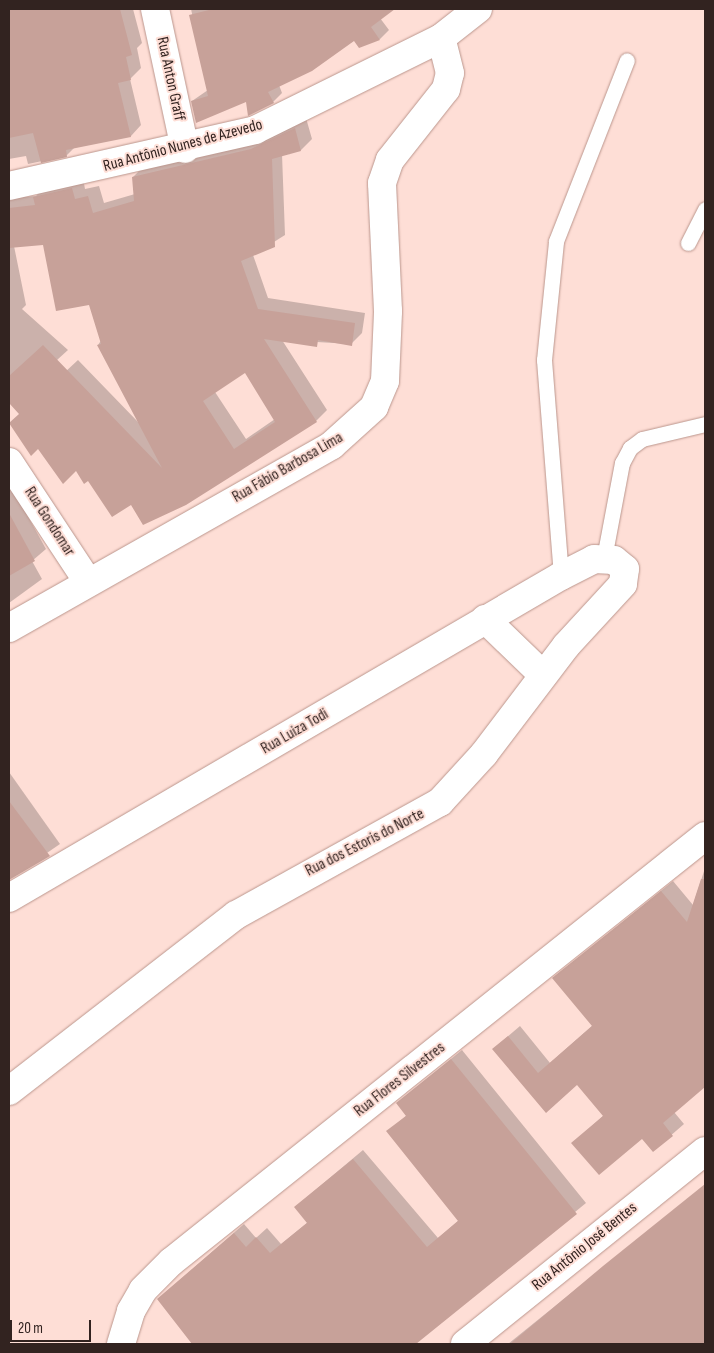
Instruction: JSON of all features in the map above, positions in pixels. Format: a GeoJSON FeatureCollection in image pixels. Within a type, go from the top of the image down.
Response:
{"type":"FeatureCollection","features":[{"type":"Feature","properties":{"kind":"street","name":"Rua Anton Graff"},"geometry":{"type":"LineString","coordinates":[[155,9],[184,149]]}},
{"type":"Feature","properties":{"kind":"street","name":"Rua Antônio Nunes de Azevedo"},"geometry":{"type":"LineString","coordinates":[[9,186],[184,149],[298,112],[441,38],[478,9]]}},
{"type":"Feature","properties":{"kind":"street","name":"Rua Fábio Barbosa Lima"},"geometry":{"type":"LineString","coordinates":[[9,628],[332,445],[374,407],[385,381],[388,311],[382,183],[390,160],[446,89],[450,73],[441,38]]}},
{"type":"Feature","properties":{"kind":"street","name":"Rua Gondomar"},"geometry":{"type":"LineString","coordinates":[[9,462],[88,582]]}},
{"type":"Feature","properties":{"kind":"street","name":"Rua Luiza Todi"},"geometry":{"type":"LineString","coordinates":[[9,898],[485,619],[582,566]]}},
{"type":"Feature","properties":{"kind":"street","name":"Rua dos Estoris do Norte"},"geometry":{"type":"LineString","coordinates":[[9,1091],[236,915],[305,873],[440,802],[484,754],[544,675],[623,584],[625,569],[582,566]]}},
{"type":"Feature","properties":{"kind":"street"},"geometry":{"type":"LineString","coordinates":[[485,619],[544,675]]}},
{"type":"Feature","properties":{"kind":"street","name":"Rua Flores Silvestres"},"geometry":{"type":"LineString","coordinates":[[121,1344],[139,1297],[171,1262],[705,836]]}},
{"type":"Feature","properties":{"kind":"street","name":"Rua Antônio José Bentes"},"geometry":{"type":"LineString","coordinates":[[465,1344],[705,1151]]}},
{"type":"Feature","properties":{"kind":"lane"},"geometry":{"type":"LineString","coordinates":[[582,566],[555,452],[544,360],[556,241],[627,60]]}},
{"type":"Feature","properties":{"kind":"lane"},"geometry":{"type":"LineString","coordinates":[[688,243],[705,209]]}},
{"type":"Feature","properties":{"kind":"lane"},"geometry":{"type":"LineString","coordinates":[[582,566],[622,463],[630,448],[642,439],[705,424]]}},
{"type":"Feature","properties":{"kind":"building"},"geometry":{"type":"Polygon","coordinates":[[[9,9],[120,9],[132,55],[126,57],[131,80],[118,83],[131,137],[66,150],[67,157],[41,163],[33,133],[9,138],[9,9]]]}},
{"type":"Feature","properties":{"kind":"building"},"geometry":{"type":"Polygon","coordinates":[[[213,9],[395,9],[371,27],[380,40],[359,48],[354,41],[312,71],[268,92],[274,103],[248,116],[246,102],[196,123],[191,101],[208,96],[189,15],[213,9]]]}},
{"type":"Feature","properties":{"kind":"building"},"geometry":{"type":"Polygon","coordinates":[[[295,128],[301,151],[272,159],[275,247],[241,261],[258,309],[355,323],[352,346],[318,340],[317,347],[264,339],[317,422],[186,505],[143,525],[131,505],[112,517],[88,481],[84,484],[76,471],[63,484],[38,449],[31,456],[9,423],[19,414],[9,403],[9,376],[43,345],[162,468],[97,345],[101,344],[89,305],[56,311],[43,245],[9,248],[9,208],[35,205],[33,197],[72,188],[75,199],[88,196],[93,213],[134,201],[132,177],[251,149],[295,128]],[[245,373],[203,401],[234,449],[275,422],[245,373]]]}},
{"type":"Feature","properties":{"kind":"building"},"geometry":{"type":"Polygon","coordinates":[[[9,513],[35,561],[9,576],[9,513]]]}},
{"type":"Feature","properties":{"kind":"building"},"geometry":{"type":"Polygon","coordinates":[[[9,801],[50,856],[9,880],[9,801]]]}},
{"type":"Feature","properties":{"kind":"building"},"geometry":{"type":"Polygon","coordinates":[[[701,879],[705,879],[705,1087],[663,1123],[673,1136],[653,1152],[642,1139],[599,1175],[571,1143],[603,1116],[577,1085],[546,1113],[492,1049],[508,1036],[538,1073],[592,1026],[552,978],[661,891],[687,922],[701,879]]]}},
{"type":"Feature","properties":{"kind":"building"},"geometry":{"type":"Polygon","coordinates":[[[451,1059],[577,1214],[416,1344],[192,1344],[157,1299],[234,1233],[246,1247],[256,1237],[270,1253],[307,1223],[294,1207],[353,1159],[427,1247],[458,1221],[386,1131],[406,1116],[396,1103],[451,1059]]]}},
{"type":"Feature","properties":{"kind":"building"},"geometry":{"type":"Polygon","coordinates":[[[705,1184],[705,1344],[510,1344],[603,1266],[705,1184]]]}}]}
